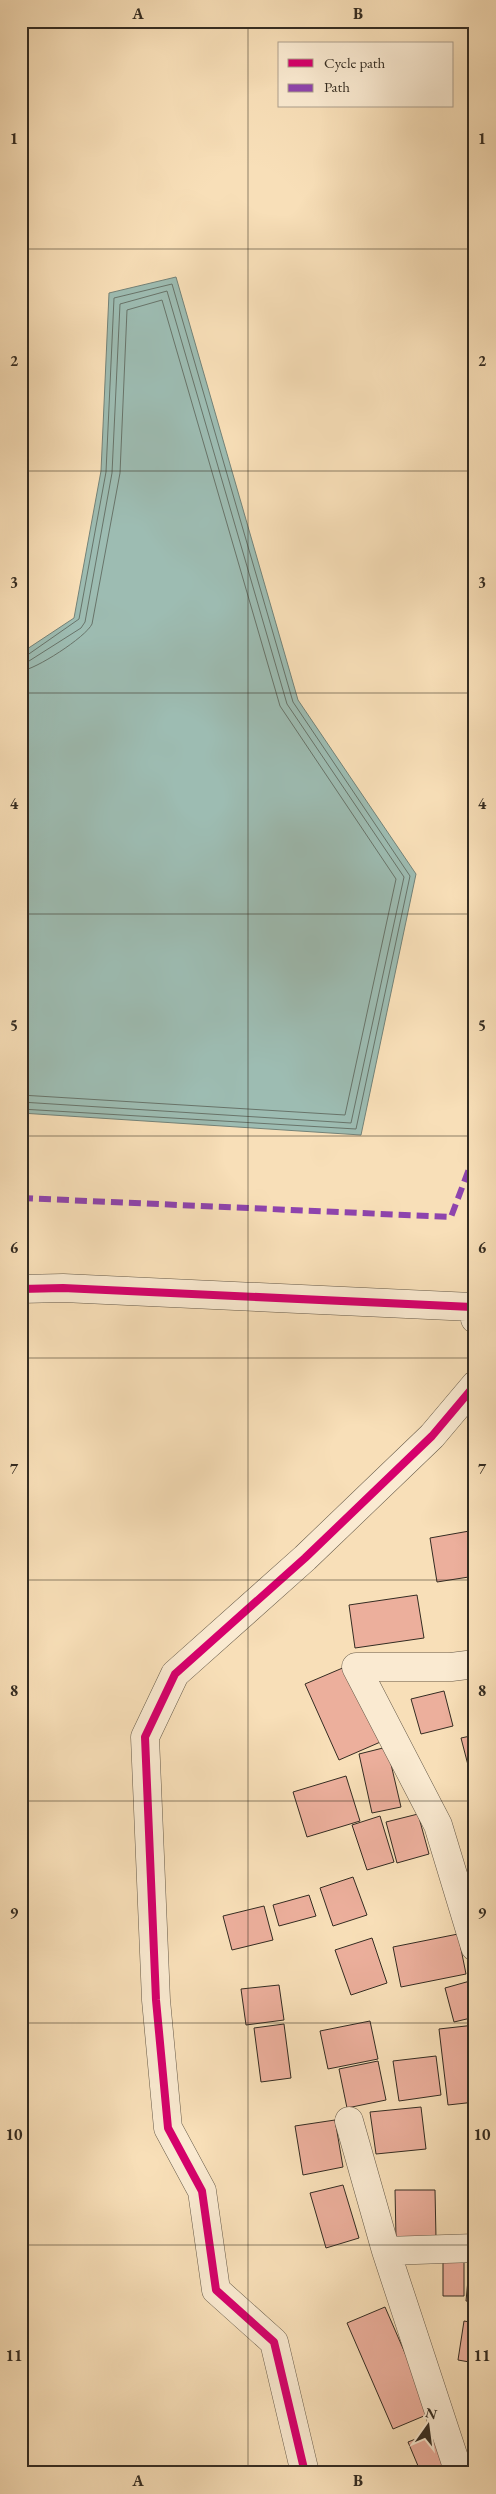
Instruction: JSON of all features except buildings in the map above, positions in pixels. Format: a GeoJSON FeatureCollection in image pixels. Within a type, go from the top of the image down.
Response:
{"type":"FeatureCollection","features":[{"type":"Feature","properties":{"kind":"street"},"geometry":{"type":"LineString","coordinates":[[21,1289],[63,1288],[472,1307],[475,1319]]}},
{"type":"Feature","properties":{"kind":"street"},"geometry":{"type":"LineString","coordinates":[[305,2473],[274,2342],[216,2290],[202,2191],[168,2128],[156,2000],[145,1737],[175,1674],[305,1558],[432,1436],[475,1385]]}},
{"type":"Feature","properties":{"kind":"street"},"geometry":{"type":"LineString","coordinates":[[475,1664],[451,1667],[356,1667],[438,1825],[475,1947]]}},
{"type":"Feature","properties":{"kind":"street"},"geometry":{"type":"LineString","coordinates":[[349,2121],[386,2251],[459,2473]]}},
{"type":"Feature","properties":{"kind":"street"},"geometry":{"type":"LineString","coordinates":[[386,2251],[475,2248]]}},
{"type":"Feature","properties":{"kind":"water"},"geometry":{"type":"Polygon","coordinates":[[[176,277],[298,700],[416,874],[361,1135],[21,1113],[21,653],[74,618],[101,471],[109,293],[176,277]]]}},
{"type":"Feature","properties":{"kind":"marked path"},"geometry":{"type":"LineString","coordinates":[[21,1198],[451,1217],[475,1153]]}},
{"type":"Feature","properties":{"kind":"cycle path"},"geometry":{"type":"LineString","coordinates":[[21,1289],[63,1288],[472,1307],[475,1319]]}},
{"type":"Feature","properties":{"kind":"cycle path"},"geometry":{"type":"LineString","coordinates":[[305,2473],[274,2342],[216,2290],[202,2191],[168,2128],[156,2000],[145,1737],[175,1674],[305,1558],[432,1436],[475,1385]]}}]}
